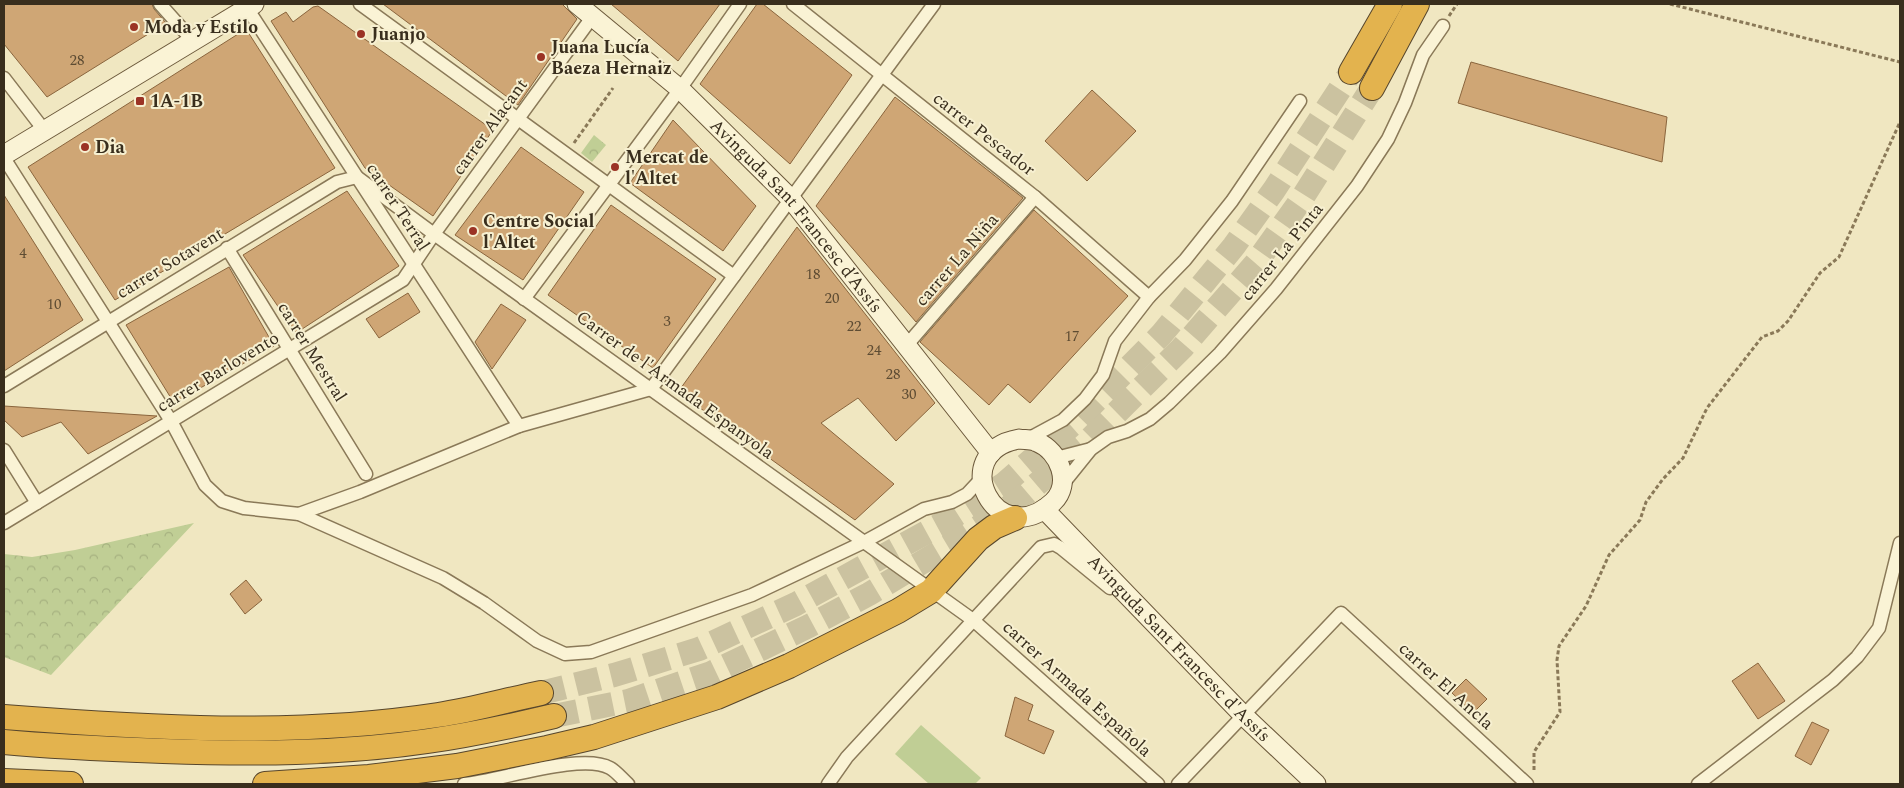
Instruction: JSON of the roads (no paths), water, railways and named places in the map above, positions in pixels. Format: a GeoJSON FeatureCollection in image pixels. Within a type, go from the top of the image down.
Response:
{"type":"FeatureCollection","features":[{"type":"Feature","properties":{"kind":"highway"},"geometry":{"type":"LineString","coordinates":[[1351,72],[1390,4]]}},
{"type":"Feature","properties":{"kind":"highway"},"geometry":{"type":"LineString","coordinates":[[1372,88],[1417,4]]}},
{"type":"Feature","properties":{"kind":"highway"},"geometry":{"type":"LineString","coordinates":[[265,784],[369,777],[456,766],[594,737],[717,697],[851,636],[898,611],[932,590],[978,539],[994,527],[1015,518]]}},
{"type":"Feature","properties":{"kind":"highway"},"geometry":{"type":"LineString","coordinates":[[4,717],[96,724],[210,729],[308,727],[438,715],[541,693]]}},
{"type":"Feature","properties":{"kind":"highway"},"geometry":{"type":"LineString","coordinates":[[4,742],[106,749],[208,752],[330,751],[427,742],[494,730],[554,716]]}},
{"type":"Feature","properties":{"kind":"highway"},"geometry":{"type":"LineString","coordinates":[[4,781],[72,784]]}},
{"type":"Feature","properties":{"kind":"main road","name":"Avinguda Sant Francesc d’Assís"},"geometry":{"type":"LineString","coordinates":[[577,4],[680,89],[791,199],[991,453]]}},
{"type":"Feature","properties":{"kind":"main road"},"geometry":{"type":"LineString","coordinates":[[4,157],[44,130],[251,6]]}},
{"type":"Feature","properties":{"kind":"main road"},"geometry":{"type":"LineString","coordinates":[[1026,440],[1038,442],[1056,458],[1063,474],[1062,486],[1054,501],[1044,509],[1025,517],[1015,518],[997,509],[986,495],[981,479],[983,466],[991,453],[1009,441],[1026,440]]}},
{"type":"Feature","properties":{"kind":"main road","name":"Avinguda Sant Francesc d'Assís"},"geometry":{"type":"LineString","coordinates":[[1044,509],[1151,622],[1244,716],[1316,784]]}},
{"type":"Feature","properties":{"kind":"street"},"geometry":{"type":"LineString","coordinates":[[160,4],[193,41]]}},
{"type":"Feature","properties":{"kind":"street"},"geometry":{"type":"LineString","coordinates":[[360,4],[734,276]]}},
{"type":"Feature","properties":{"kind":"street"},"geometry":{"type":"LineString","coordinates":[[524,299],[680,89],[740,4]]}},
{"type":"Feature","properties":{"kind":"street","name":"carrer Pescador"},"geometry":{"type":"LineString","coordinates":[[794,4],[1035,196],[1149,297]]}},
{"type":"Feature","properties":{"kind":"street"},"geometry":{"type":"LineString","coordinates":[[299,514],[360,492],[519,426],[651,389],[934,4]]}},
{"type":"Feature","properties":{"kind":"street","name":"carrer Terral"},"geometry":{"type":"LineString","coordinates":[[251,6],[357,177],[519,426]]}},
{"type":"Feature","properties":{"kind":"street","name":"carrer Alacant"},"geometry":{"type":"LineString","coordinates":[[434,234],[593,16]]}},
{"type":"Feature","properties":{"kind":"street","name":"carrer La Pinta"},"geometry":{"type":"LineString","coordinates":[[1062,486],[1091,450],[1108,437],[1127,431],[1150,419],[1169,403],[1220,353],[1276,289],[1357,186],[1388,139],[1405,104],[1422,56],[1443,26]]}},
{"type":"Feature","properties":{"kind":"street"},"geometry":{"type":"LineString","coordinates":[[4,78],[44,130]]}},
{"type":"Feature","properties":{"kind":"street"},"geometry":{"type":"LineString","coordinates":[[1026,440],[1063,420],[1085,399],[1103,375],[1115,341],[1149,297],[1185,260],[1232,201],[1300,101]]}},
{"type":"Feature","properties":{"kind":"street"},"geometry":{"type":"LineString","coordinates":[[4,157],[170,421],[205,485],[222,501],[244,508],[299,514],[443,578],[484,603],[538,641],[565,654],[591,652],[752,595],[864,542],[924,509],[952,502],[968,494],[981,479]]}},
{"type":"Feature","properties":{"kind":"street","name":"Carrer de l'Armada Espanyola"},"geometry":{"type":"LineString","coordinates":[[357,177],[524,299],[973,620]]}},
{"type":"Feature","properties":{"kind":"street","name":"carrer Sotavent"},"geometry":{"type":"LineString","coordinates":[[4,386],[336,182],[357,177]]}},
{"type":"Feature","properties":{"kind":"street","name":"carrer La Niña"},"geometry":{"type":"LineString","coordinates":[[906,346],[1035,196]]}},
{"type":"Feature","properties":{"kind":"street","name":"carrer Barlovento"},"geometry":{"type":"LineString","coordinates":[[4,522],[402,280],[434,234]]}},
{"type":"Feature","properties":{"kind":"street","name":"carrer Mestral"},"geometry":{"type":"LineString","coordinates":[[228,248],[366,474]]}},
{"type":"Feature","properties":{"kind":"street"},"geometry":{"type":"LineString","coordinates":[[4,450],[37,503]]}},
{"type":"Feature","properties":{"kind":"street","name":"carrer La Pinta"},"geometry":{"type":"LineString","coordinates":[[1056,458],[1091,450]]}},
{"type":"Feature","properties":{"kind":"street"},"geometry":{"type":"LineString","coordinates":[[1698,784],[1833,680],[1857,658],[1879,628],[1900,543]]}},
{"type":"Feature","properties":{"kind":"street"},"geometry":{"type":"LineString","coordinates":[[828,784],[847,757],[1041,547],[1054,544],[1061,548],[1151,622]]}},
{"type":"Feature","properties":{"kind":"street","name":"carrer El Ancla"},"geometry":{"type":"LineString","coordinates":[[1244,716],[1341,613],[1522,780]]}},
{"type":"Feature","properties":{"kind":"street","name":"carrer Armada Española"},"geometry":{"type":"LineString","coordinates":[[973,620],[1158,784]]}},
{"type":"Feature","properties":{"kind":"street"},"geometry":{"type":"LineString","coordinates":[[1178,784],[1244,716]]}},
{"type":"Feature","properties":{"kind":"street"},"geometry":{"type":"LineString","coordinates":[[464,784],[568,764],[589,764],[610,768],[628,784]]}},
{"type":"Feature","properties":{"kind":"tunnel"},"geometry":{"type":"LineString","coordinates":[[541,693],[614,675],[699,649],[796,604],[945,522],[1004,484],[1073,424],[1161,335],[1234,246],[1274,190],[1351,72]]}},
{"type":"Feature","properties":{"kind":"tunnel"},"geometry":{"type":"LineString","coordinates":[[554,716],[628,701],[711,673],[809,626],[869,594],[956,542],[1015,503],[1091,438],[1182,348],[1256,263],[1301,200],[1372,88]]}},
{"type":"Feature","properties":{"kind":"place","name":"Moda y Estilo"},"geometry":{"type":"Point","coordinates":[134,27]}},
{"type":"Feature","properties":{"kind":"place","name":"Juanjo"},"geometry":{"type":"Point","coordinates":[361,34]}},
{"type":"Feature","properties":{"kind":"place","name":"Juana Lucía Baeza Hernaiz"},"geometry":{"type":"Point","coordinates":[541,57]}},
{"type":"Feature","properties":{"kind":"place","name":"1A-1B"},"geometry":{"type":"Point","coordinates":[140,101]}},
{"type":"Feature","properties":{"kind":"place","name":"Dia"},"geometry":{"type":"Point","coordinates":[85,147]}},
{"type":"Feature","properties":{"kind":"place","name":"Mercat de l'Altet"},"geometry":{"type":"Point","coordinates":[615,167]}},
{"type":"Feature","properties":{"kind":"place","name":"Centre Social l'Altet"},"geometry":{"type":"Point","coordinates":[473,231]}}]}
